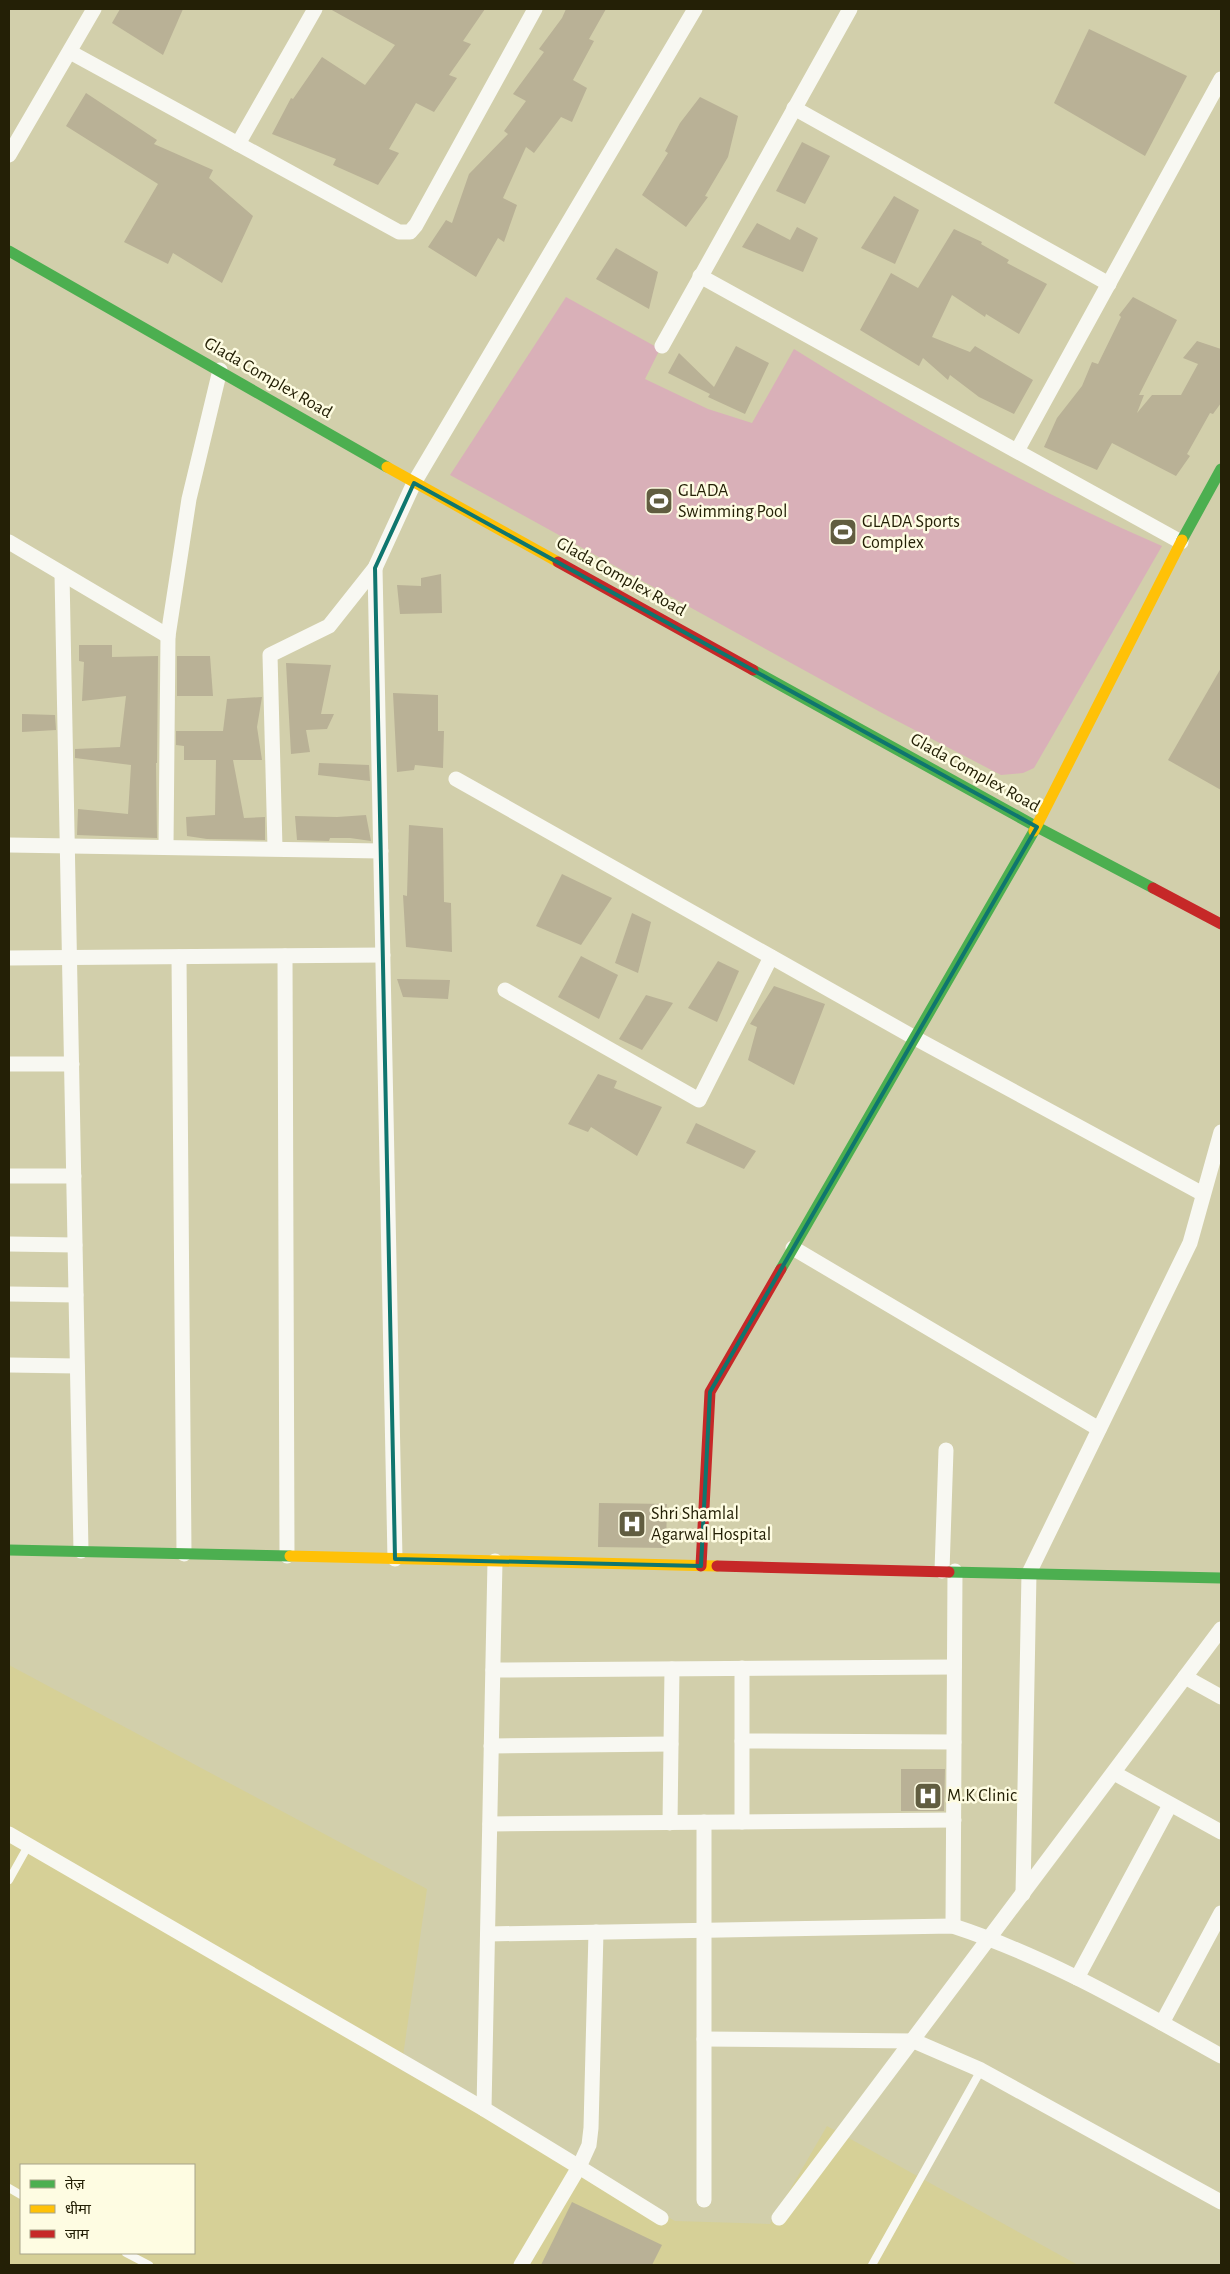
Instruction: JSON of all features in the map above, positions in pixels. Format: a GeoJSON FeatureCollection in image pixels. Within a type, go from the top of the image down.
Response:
{"type":"FeatureCollection","features":[{"type":"Feature","properties":{"kind":"street"},"geometry":{"type":"LineString","coordinates":[[9,155],[94,9]]}},
{"type":"Feature","properties":{"kind":"street"},"geometry":{"type":"LineString","coordinates":[[238,144],[315,9]]}},
{"type":"Feature","properties":{"kind":"street"},"geometry":{"type":"LineString","coordinates":[[70,52],[399,232],[410,232],[416,225],[535,9]]}},
{"type":"Feature","properties":{"kind":"street"},"geometry":{"type":"LineString","coordinates":[[275,848],[270,655],[329,626],[375,568],[414,483],[695,9]]}},
{"type":"Feature","properties":{"kind":"street"},"geometry":{"type":"LineString","coordinates":[[662,346],[850,9]]}},
{"type":"Feature","properties":{"kind":"street"},"geometry":{"type":"LineString","coordinates":[[1017,452],[1221,80]]}},
{"type":"Feature","properties":{"kind":"street"},"geometry":{"type":"LineString","coordinates":[[794,108],[1109,284]]}},
{"type":"Feature","properties":{"kind":"street","name":"Glada Complex Road"},"geometry":{"type":"LineString","coordinates":[[9,251],[220,370],[414,483],[1037,827],[1221,924]]}},
{"type":"Feature","properties":{"kind":"street"},"geometry":{"type":"LineString","coordinates":[[700,276],[1181,542]]}},
{"type":"Feature","properties":{"kind":"street"},"geometry":{"type":"LineString","coordinates":[[166,846],[168,636],[189,499],[220,370]]}},
{"type":"Feature","properties":{"kind":"street"},"geometry":{"type":"LineString","coordinates":[[701,1566],[710,1392],[1037,827],[1181,542],[1221,468]]}},
{"type":"Feature","properties":{"kind":"street"},"geometry":{"type":"LineString","coordinates":[[9,542],[168,636]]}},
{"type":"Feature","properties":{"kind":"street"},"geometry":{"type":"LineString","coordinates":[[375,568],[395,1558]]}},
{"type":"Feature","properties":{"kind":"street"},"geometry":{"type":"LineString","coordinates":[[62,574],[80,1551]]}},
{"type":"Feature","properties":{"kind":"street"},"geometry":{"type":"LineString","coordinates":[[456,779],[915,1038],[1203,1194]]}},
{"type":"Feature","properties":{"kind":"street"},"geometry":{"type":"LineString","coordinates":[[9,844],[381,851]]}},
{"type":"Feature","properties":{"kind":"street"},"geometry":{"type":"LineString","coordinates":[[9,958],[383,955]]}},
{"type":"Feature","properties":{"kind":"street"},"geometry":{"type":"LineString","coordinates":[[285,956],[286,1556]]}},
{"type":"Feature","properties":{"kind":"street"},"geometry":{"type":"LineString","coordinates":[[179,957],[184,1554]]}},
{"type":"Feature","properties":{"kind":"street"},"geometry":{"type":"LineString","coordinates":[[505,990],[699,1100],[771,957]]}},
{"type":"Feature","properties":{"kind":"street"},"geometry":{"type":"LineString","coordinates":[[9,1064],[72,1064]]}},
{"type":"Feature","properties":{"kind":"street"},"geometry":{"type":"LineString","coordinates":[[1023,1894],[1029,1573],[1190,1243],[1221,1132]]}},
{"type":"Feature","properties":{"kind":"street"},"geometry":{"type":"LineString","coordinates":[[9,1176],[74,1176]]}},
{"type":"Feature","properties":{"kind":"street"},"geometry":{"type":"LineString","coordinates":[[9,1244],[75,1245]]}},
{"type":"Feature","properties":{"kind":"street"},"geometry":{"type":"LineString","coordinates":[[793,1248],[1099,1429]]}},
{"type":"Feature","properties":{"kind":"street"},"geometry":{"type":"LineString","coordinates":[[9,1294],[76,1295]]}},
{"type":"Feature","properties":{"kind":"street"},"geometry":{"type":"LineString","coordinates":[[9,1365],[77,1366]]}},
{"type":"Feature","properties":{"kind":"street"},"geometry":{"type":"LineString","coordinates":[[946,1450],[948,1571],[954,1667],[953,1926]]}},
{"type":"Feature","properties":{"kind":"street"},"geometry":{"type":"LineString","coordinates":[[9,1550],[1221,1578]]}},
{"type":"Feature","properties":{"kind":"street"},"geometry":{"type":"LineString","coordinates":[[484,2110],[495,1561]]}},
{"type":"Feature","properties":{"kind":"street"},"geometry":{"type":"LineString","coordinates":[[779,2218],[914,2041],[1221,1628]]}},
{"type":"Feature","properties":{"kind":"street"},"geometry":{"type":"LineString","coordinates":[[493,1670],[954,1667]]}},
{"type":"Feature","properties":{"kind":"street"},"geometry":{"type":"LineString","coordinates":[[742,1668],[742,1822]]}},
{"type":"Feature","properties":{"kind":"street"},"geometry":{"type":"LineString","coordinates":[[670,1822],[672,1669]]}},
{"type":"Feature","properties":{"kind":"street"},"geometry":{"type":"LineString","coordinates":[[1185,1677],[1221,1697]]}},
{"type":"Feature","properties":{"kind":"street"},"geometry":{"type":"LineString","coordinates":[[742,1741],[954,1742]]}},
{"type":"Feature","properties":{"kind":"street"},"geometry":{"type":"LineString","coordinates":[[491,1746],[671,1744]]}},
{"type":"Feature","properties":{"kind":"street"},"geometry":{"type":"LineString","coordinates":[[1114,1773],[1221,1832]]}},
{"type":"Feature","properties":{"kind":"street"},"geometry":{"type":"LineString","coordinates":[[1077,1978],[1170,1805]]}},
{"type":"Feature","properties":{"kind":"street"},"geometry":{"type":"LineString","coordinates":[[490,1824],[954,1820]]}},
{"type":"Feature","properties":{"kind":"street"},"geometry":{"type":"LineString","coordinates":[[704,1822],[704,2200]]}},
{"type":"Feature","properties":{"kind":"street"},"geometry":{"type":"LineString","coordinates":[[9,1834],[484,2110],[661,2218]]}},
{"type":"Feature","properties":{"kind":"street"},"geometry":{"type":"LineString","coordinates":[[1162,2023],[1221,1913]]}},
{"type":"Feature","properties":{"kind":"street"},"geometry":{"type":"LineString","coordinates":[[488,1934],[953,1926],[990,1938],[1077,1978],[1221,2056]]}},
{"type":"Feature","properties":{"kind":"street"},"geometry":{"type":"LineString","coordinates":[[521,2265],[579,2167],[589,2145],[596,1932]]}},
{"type":"Feature","properties":{"kind":"street"},"geometry":{"type":"LineString","coordinates":[[704,2039],[914,2041],[981,2070],[1221,2202]]}},
{"type":"Feature","properties":{"kind":"lane"},"geometry":{"type":"LineString","coordinates":[[9,1880],[28,1846]]}},
{"type":"Feature","properties":{"kind":"lane"},"geometry":{"type":"LineString","coordinates":[[872,2265],[981,2070]]}},
{"type":"Feature","properties":{"kind":"lane"},"geometry":{"type":"LineString","coordinates":[[9,2188],[20,2194]]}},
{"type":"Feature","properties":{"kind":"lane"},"geometry":{"type":"LineString","coordinates":[[128,2254],[148,2265]]}},
{"type":"Feature","properties":{"kind":"highlighted area"},"geometry":{"type":"Polygon","coordinates":[[[414,483],[1037,827],[710,1392],[701,1566],[395,1559],[375,568],[414,483]]]}},
{"type":"Feature","properties":{"kind":"shaded area","name":"GLADA Sports Complex"},"geometry":{"type":"Polygon","coordinates":[[[566,297],[660,349],[645,379],[708,409],[752,423],[794,349],[928,429],[1020,479],[1162,546],[1034,768],[1023,773],[1001,775],[882,713],[450,475],[566,297]]]}},
{"type":"Feature","properties":{"kind":"shaded area"},"geometry":{"type":"Polygon","coordinates":[[[9,1665],[427,1889],[401,2070],[675,2221],[770,2224],[827,2126],[1078,2265],[9,2265],[9,1665]]]}},
{"type":"Feature","properties":{"kind":"building"},"geometry":{"type":"Polygon","coordinates":[[[120,9],[183,9],[163,55],[112,23],[120,9]]]}},
{"type":"Feature","properties":{"kind":"building"},"geometry":{"type":"Polygon","coordinates":[[[330,9],[485,9],[463,41],[471,44],[449,75],[457,78],[434,112],[416,103],[389,149],[399,153],[378,185],[333,165],[336,159],[272,134],[291,98],[293,99],[322,57],[365,85],[395,45],[330,9]]]}},
{"type":"Feature","properties":{"kind":"building"},"geometry":{"type":"Polygon","coordinates":[[[566,9],[606,9],[589,39],[594,41],[573,80],[587,88],[572,122],[561,117],[534,153],[526,147],[503,198],[517,205],[504,242],[498,238],[476,277],[428,247],[446,220],[452,223],[469,174],[508,134],[504,131],[526,101],[513,94],[544,52],[539,49],[562,18],[566,9]]]}},
{"type":"Feature","properties":{"kind":"building"},"geometry":{"type":"Polygon","coordinates":[[[1089,29],[1187,76],[1145,156],[1054,103],[1089,29]]]}},
{"type":"Feature","properties":{"kind":"building"},"geometry":{"type":"Polygon","coordinates":[[[86,93],[157,140],[154,144],[213,170],[209,178],[253,216],[222,283],[173,253],[168,264],[124,242],[158,184],[66,126],[86,93]]]}},
{"type":"Feature","properties":{"kind":"building"},"geometry":{"type":"Polygon","coordinates":[[[700,97],[738,116],[728,157],[705,196],[708,197],[686,227],[642,195],[668,153],[665,151],[680,123],[700,97]]]}},
{"type":"Feature","properties":{"kind":"building"},"geometry":{"type":"Polygon","coordinates":[[[802,142],[830,156],[805,204],[776,191],[802,142]]]}},
{"type":"Feature","properties":{"kind":"building"},"geometry":{"type":"Polygon","coordinates":[[[894,196],[919,210],[895,264],[861,248],[894,196]]]}},
{"type":"Feature","properties":{"kind":"building"},"geometry":{"type":"Polygon","coordinates":[[[757,223],[790,240],[797,227],[818,238],[803,272],[742,247],[757,223]]]}},
{"type":"Feature","properties":{"kind":"building"},"geometry":{"type":"Polygon","coordinates":[[[954,229],[982,242],[981,244],[1009,260],[1007,263],[1047,284],[1019,334],[986,314],[985,317],[952,295],[932,337],[970,352],[975,346],[1033,380],[1014,414],[979,397],[950,375],[948,380],[923,358],[919,366],[860,330],[891,273],[918,288],[954,229]]]}},
{"type":"Feature","properties":{"kind":"building"},"geometry":{"type":"Polygon","coordinates":[[[616,248],[658,272],[649,309],[596,279],[616,248]]]}},
{"type":"Feature","properties":{"kind":"building"},"geometry":{"type":"Polygon","coordinates":[[[1133,297],[1177,320],[1139,395],[1144,395],[1137,413],[1152,395],[1181,395],[1198,364],[1183,358],[1197,341],[1221,349],[1221,403],[1213,414],[1210,413],[1187,454],[1190,456],[1176,476],[1112,443],[1097,470],[1044,447],[1057,418],[1082,386],[1092,362],[1098,364],[1121,317],[1119,315],[1133,297]]]}},
{"type":"Feature","properties":{"kind":"building"},"geometry":{"type":"Polygon","coordinates":[[[736,346],[769,363],[745,414],[708,397],[710,394],[668,373],[679,353],[714,387],[736,346]]]}},
{"type":"Feature","properties":{"kind":"building"},"geometry":{"type":"Polygon","coordinates":[[[441,574],[442,613],[400,614],[397,585],[421,586],[421,578],[441,574]]]}},
{"type":"Feature","properties":{"kind":"building"},"geometry":{"type":"Polygon","coordinates":[[[79,645],[112,645],[112,657],[158,656],[157,838],[77,835],[78,809],[128,814],[131,765],[75,758],[75,749],[120,747],[126,696],[82,701],[84,662],[79,661],[79,645]]]}},
{"type":"Feature","properties":{"kind":"building"},"geometry":{"type":"Polygon","coordinates":[[[177,656],[210,656],[213,696],[177,696],[177,656]]]}},
{"type":"Feature","properties":{"kind":"building"},"geometry":{"type":"Polygon","coordinates":[[[286,663],[331,665],[321,714],[334,714],[327,729],[306,730],[310,752],[291,754],[286,663]]]}},
{"type":"Feature","properties":{"kind":"building"},"geometry":{"type":"Polygon","coordinates":[[[1221,668],[1221,790],[1168,760],[1221,668]]]}},
{"type":"Feature","properties":{"kind":"building"},"geometry":{"type":"Polygon","coordinates":[[[393,693],[438,695],[438,731],[444,731],[443,768],[415,765],[414,770],[397,772],[393,693]]]}},
{"type":"Feature","properties":{"kind":"building"},"geometry":{"type":"Polygon","coordinates":[[[262,697],[257,727],[262,760],[233,760],[244,818],[265,817],[265,840],[207,839],[187,836],[186,817],[215,815],[216,760],[184,760],[184,746],[176,745],[176,731],[223,731],[227,699],[262,697]]]}},
{"type":"Feature","properties":{"kind":"building"},"geometry":{"type":"Polygon","coordinates":[[[22,714],[55,715],[56,730],[22,732],[22,714]]]}},
{"type":"Feature","properties":{"kind":"building"},"geometry":{"type":"Polygon","coordinates":[[[319,763],[369,765],[370,781],[318,775],[319,763]]]}},
{"type":"Feature","properties":{"kind":"building"},"geometry":{"type":"Polygon","coordinates":[[[366,815],[371,841],[350,838],[330,838],[329,841],[297,840],[295,816],[337,817],[366,815]]]}},
{"type":"Feature","properties":{"kind":"building"},"geometry":{"type":"Polygon","coordinates":[[[409,825],[443,828],[444,902],[451,903],[452,952],[406,947],[403,895],[407,896],[409,825]]]}},
{"type":"Feature","properties":{"kind":"building"},"geometry":{"type":"Polygon","coordinates":[[[562,874],[612,898],[581,945],[536,926],[562,874]]]}},
{"type":"Feature","properties":{"kind":"building"},"geometry":{"type":"Polygon","coordinates":[[[632,913],[651,922],[638,973],[615,963],[632,913]]]}},
{"type":"Feature","properties":{"kind":"building"},"geometry":{"type":"Polygon","coordinates":[[[581,956],[618,975],[599,1019],[558,997],[581,956]]]}},
{"type":"Feature","properties":{"kind":"building"},"geometry":{"type":"Polygon","coordinates":[[[718,961],[739,971],[717,1022],[688,1008],[718,961]]]}},
{"type":"Feature","properties":{"kind":"building"},"geometry":{"type":"Polygon","coordinates":[[[397,979],[450,980],[448,999],[403,997],[397,979]]]}},
{"type":"Feature","properties":{"kind":"building"},"geometry":{"type":"Polygon","coordinates":[[[774,986],[825,1004],[794,1085],[748,1060],[757,1027],[750,1024],[774,986]]]}},
{"type":"Feature","properties":{"kind":"building"},"geometry":{"type":"Polygon","coordinates":[[[646,995],[673,1003],[642,1050],[619,1039],[646,995]]]}},
{"type":"Feature","properties":{"kind":"building"},"geometry":{"type":"Polygon","coordinates":[[[598,1074],[617,1081],[614,1088],[662,1107],[637,1156],[591,1127],[588,1132],[568,1124],[598,1074]]]}},
{"type":"Feature","properties":{"kind":"building"},"geometry":{"type":"Polygon","coordinates":[[[696,1123],[756,1151],[744,1169],[686,1143],[696,1123]]]}},
{"type":"Feature","properties":{"kind":"building"},"geometry":{"type":"Polygon","coordinates":[[[599,1503],[667,1504],[666,1548],[598,1547],[599,1503]]]}},
{"type":"Feature","properties":{"kind":"building"},"geometry":{"type":"Polygon","coordinates":[[[901,1769],[945,1769],[944,1811],[901,1811],[901,1769]]]}},
{"type":"Feature","properties":{"kind":"building"},"geometry":{"type":"Polygon","coordinates":[[[572,2202],[662,2245],[652,2265],[541,2265],[572,2202]]]}},
{"type":"Feature","properties":{"kind":"traffic: fast"},"geometry":{"type":"LineString","coordinates":[[9,251],[387,467]]}},
{"type":"Feature","properties":{"kind":"traffic: fast"},"geometry":{"type":"LineString","coordinates":[[1182,540],[1221,469]]}},
{"type":"Feature","properties":{"kind":"traffic: fast"},"geometry":{"type":"LineString","coordinates":[[753,670],[1037,827],[1153,888]]}},
{"type":"Feature","properties":{"kind":"traffic: fast"},"geometry":{"type":"LineString","coordinates":[[781,1269],[1034,831]]}},
{"type":"Feature","properties":{"kind":"traffic: fast"},"geometry":{"type":"LineString","coordinates":[[9,1550],[290,1556]]}},
{"type":"Feature","properties":{"kind":"traffic: fast"},"geometry":{"type":"LineString","coordinates":[[949,1572],[1221,1578]]}},
{"type":"Feature","properties":{"kind":"traffic: slow"},"geometry":{"type":"LineString","coordinates":[[387,467],[558,562]]}},
{"type":"Feature","properties":{"kind":"traffic: slow"},"geometry":{"type":"LineString","coordinates":[[1034,831],[1182,540]]}},
{"type":"Feature","properties":{"kind":"traffic: slow"},"geometry":{"type":"LineString","coordinates":[[290,1556],[717,1566]]}},
{"type":"Feature","properties":{"kind":"traffic: jam"},"geometry":{"type":"LineString","coordinates":[[558,562],[753,670]]}},
{"type":"Feature","properties":{"kind":"traffic: jam"},"geometry":{"type":"LineString","coordinates":[[1153,888],[1221,924]]}},
{"type":"Feature","properties":{"kind":"traffic: jam"},"geometry":{"type":"LineString","coordinates":[[701,1566],[710,1392],[781,1269]]}},
{"type":"Feature","properties":{"kind":"traffic: jam"},"geometry":{"type":"LineString","coordinates":[[717,1566],[949,1572]]}},
{"type":"Feature","properties":{"kind":"place","name":"GLADA Swimming Pool"},"geometry":{"type":"Point","coordinates":[659,501]}},
{"type":"Feature","properties":{"kind":"place","name":"GLADA Sports Complex"},"geometry":{"type":"Point","coordinates":[843,532]}},
{"type":"Feature","properties":{"kind":"place","name":"Shri Shamlal Agarwal Hospital"},"geometry":{"type":"Point","coordinates":[632,1524]}},
{"type":"Feature","properties":{"kind":"place","name":"M.K Clinic"},"geometry":{"type":"Point","coordinates":[928,1796]}}]}
